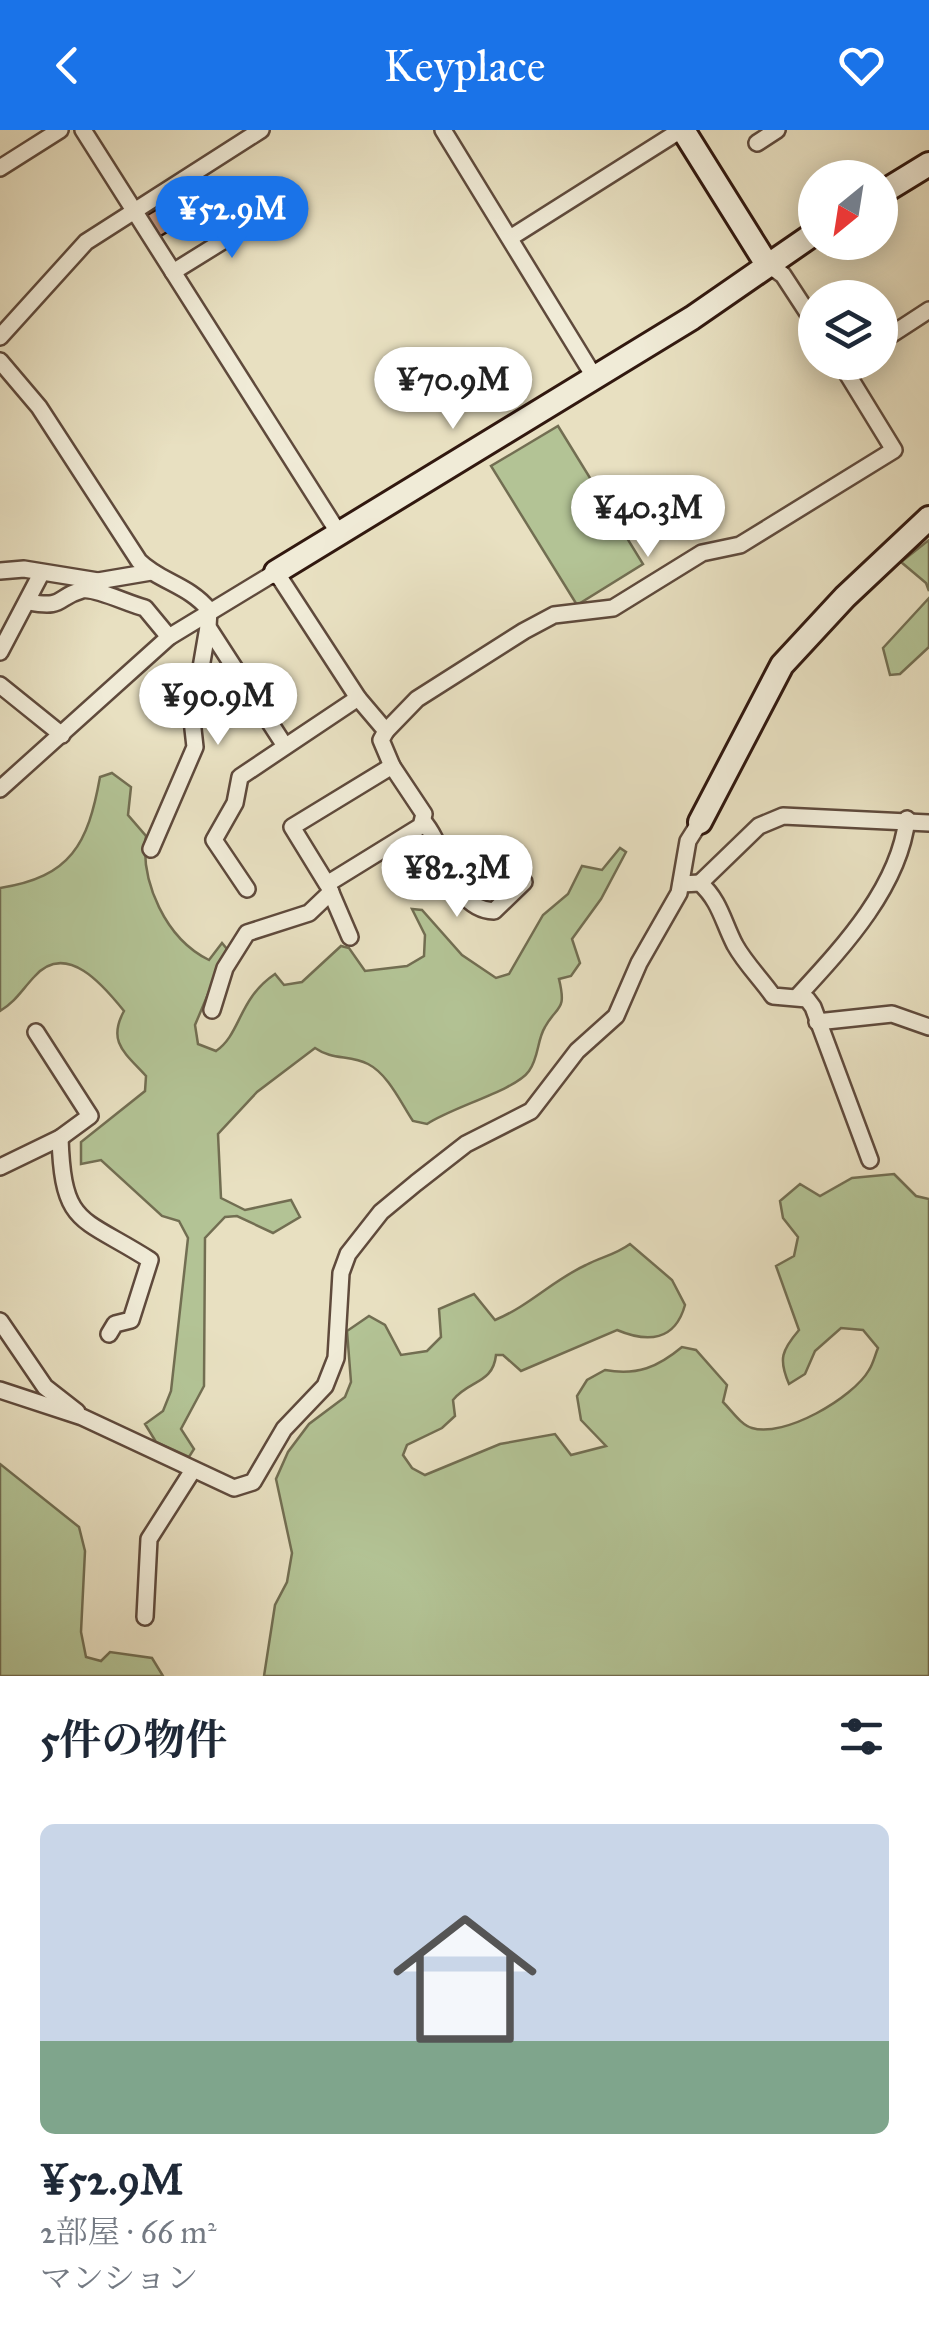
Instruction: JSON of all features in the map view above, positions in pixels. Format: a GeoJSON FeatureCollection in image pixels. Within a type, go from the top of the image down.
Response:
{"type":"FeatureCollection","features":[{"type":"Feature","properties":{"kind":"street"},"geometry":{"type":"LineString","coordinates":[[0,168],[40,135],[60,130]]}},
{"type":"Feature","properties":{"kind":"street"},"geometry":{"type":"LineString","coordinates":[[84,130],[338,532]]}},
{"type":"Feature","properties":{"kind":"street"},"geometry":{"type":"LineString","coordinates":[[0,337],[86,242],[261,130]]}},
{"type":"Feature","properties":{"kind":"street"},"geometry":{"type":"LineString","coordinates":[[443,130],[595,378]]}},
{"type":"Feature","properties":{"kind":"street"},"geometry":{"type":"LineString","coordinates":[[510,238],[682,130],[766,262],[784,276],[798,298]]}},
{"type":"Feature","properties":{"kind":"street"},"geometry":{"type":"LineString","coordinates":[[758,142],[777,130]]}},
{"type":"Feature","properties":{"kind":"street"},"geometry":{"type":"LineString","coordinates":[[898,183],[929,164]]}},
{"type":"Feature","properties":{"kind":"street"},"geometry":{"type":"LineString","coordinates":[[173,272],[268,213]]}},
{"type":"Feature","properties":{"kind":"street"},"geometry":{"type":"LineString","coordinates":[[0,788],[168,637],[209,618],[338,532],[692,318],[766,262],[798,243]]}},
{"type":"Feature","properties":{"kind":"street"},"geometry":{"type":"LineString","coordinates":[[898,330],[929,310]]}},
{"type":"Feature","properties":{"kind":"street"},"geometry":{"type":"LineString","coordinates":[[0,360],[39,407],[150,572]]}},
{"type":"Feature","properties":{"kind":"street"},"geometry":{"type":"LineString","coordinates":[[524,882],[494,911],[476,908],[458,889],[424,814],[392,766],[381,740],[386,731],[417,699],[524,631],[554,616],[613,608],[702,553],[740,545],[894,450],[852,380]]}},
{"type":"Feature","properties":{"kind":"street"},"geometry":{"type":"LineString","coordinates":[[0,1390],[82,1416],[234,1488],[246,1486],[260,1475],[284,1428],[325,1386],[336,1358],[341,1273],[348,1254],[381,1212],[416,1183],[466,1144],[540,1103],[577,1051],[624,1004],[639,963],[672,908],[688,841],[782,665],[845,596],[929,518]]}},
{"type":"Feature","properties":{"kind":"street"},"geometry":{"type":"LineString","coordinates":[[0,572],[24,569],[98,580],[150,572],[184,586],[209,618],[285,746]]}},
{"type":"Feature","properties":{"kind":"street"},"geometry":{"type":"LineString","coordinates":[[276,572],[358,698],[386,731]]}},
{"type":"Feature","properties":{"kind":"street"},"geometry":{"type":"LineString","coordinates":[[0,652],[41,574]]}},
{"type":"Feature","properties":{"kind":"street"},"geometry":{"type":"LineString","coordinates":[[29,602],[48,606],[64,602],[84,589],[95,590],[124,604],[145,608],[168,637]]}},
{"type":"Feature","properties":{"kind":"street"},"geometry":{"type":"LineString","coordinates":[[151,849],[195,747],[192,720],[209,618]]}},
{"type":"Feature","properties":{"kind":"street"},"geometry":{"type":"LineString","coordinates":[[0,685],[62,735]]}},
{"type":"Feature","properties":{"kind":"street"},"geometry":{"type":"LineString","coordinates":[[246,888],[214,840],[235,803],[240,777],[358,698]]}},
{"type":"Feature","properties":{"kind":"street"},"geometry":{"type":"LineString","coordinates":[[350,937],[329,888],[292,827],[392,766]]}},
{"type":"Feature","properties":{"kind":"street"},"geometry":{"type":"LineString","coordinates":[[680,884],[700,883],[770,820],[783,816],[929,823]]}},
{"type":"Feature","properties":{"kind":"street"},"geometry":{"type":"LineString","coordinates":[[797,997],[853,933],[900,857],[907,820]]}},
{"type":"Feature","properties":{"kind":"street"},"geometry":{"type":"LineString","coordinates":[[212,1010],[226,968],[247,933],[309,913],[329,888],[424,821]]}},
{"type":"Feature","properties":{"kind":"street"},"geometry":{"type":"LineString","coordinates":[[700,883],[722,910],[735,945],[772,996],[797,997],[815,1014],[870,1160]]}},
{"type":"Feature","properties":{"kind":"street"},"geometry":{"type":"LineString","coordinates":[[815,1014],[829,959]]}},
{"type":"Feature","properties":{"kind":"street"},"geometry":{"type":"LineString","coordinates":[[815,1014],[892,1014],[928,1023]]}},
{"type":"Feature","properties":{"kind":"street"},"geometry":{"type":"LineString","coordinates":[[0,1167],[60,1138],[90,1116],[36,1032]]}},
{"type":"Feature","properties":{"kind":"street"},"geometry":{"type":"LineString","coordinates":[[60,1138],[62,1186],[77,1218],[150,1260],[131,1320],[115,1324],[110,1334]]}},
{"type":"Feature","properties":{"kind":"street"},"geometry":{"type":"LineString","coordinates":[[0,1321],[46,1387],[82,1416]]}},
{"type":"Feature","properties":{"kind":"street"},"geometry":{"type":"LineString","coordinates":[[144,1616],[149,1539],[193,1470]]}},
{"type":"Feature","properties":{"kind":"green space"},"geometry":{"type":"Polygon","coordinates":[[[558,426],[643,564],[577,605],[491,466],[558,426]]]}},
{"type":"Feature","properties":{"kind":"green space"},"geometry":{"type":"Polygon","coordinates":[[[929,540],[929,591],[926,583],[901,562],[929,540]]]}},
{"type":"Feature","properties":{"kind":"green space"},"geometry":{"type":"Polygon","coordinates":[[[929,598],[929,647],[900,674],[890,675],[883,648],[929,598]]]}},
{"type":"Feature","properties":{"kind":"green space"},"geometry":{"type":"Polygon","coordinates":[[[112,773],[131,787],[128,815],[146,836],[147,872],[169,924],[194,951],[209,960],[222,943],[227,949],[195,1025],[198,1044],[216,1051],[231,1035],[254,994],[275,974],[284,985],[302,982],[341,946],[349,948],[365,971],[407,966],[424,956],[425,935],[412,909],[422,910],[462,955],[496,978],[509,974],[543,915],[568,894],[582,866],[602,870],[620,848],[626,852],[601,899],[572,939],[580,963],[571,976],[559,979],[560,1007],[542,1032],[532,1066],[522,1078],[427,1124],[413,1121],[375,1069],[315,1048],[257,1092],[218,1134],[221,1198],[245,1210],[291,1200],[300,1217],[273,1233],[237,1216],[225,1217],[205,1238],[204,1386],[181,1429],[194,1449],[189,1457],[156,1442],[145,1424],[163,1411],[171,1391],[188,1238],[179,1221],[162,1216],[101,1160],[81,1164],[81,1142],[145,1091],[146,1076],[125,1054],[118,1039],[124,1011],[84,971],[59,963],[46,967],[0,1011],[0,888],[44,875],[72,854],[89,821],[100,777],[112,773]]]}},
{"type":"Feature","properties":{"kind":"green space"},"geometry":{"type":"Polygon","coordinates":[[[894,1174],[916,1196],[929,1199],[929,1676],[264,1676],[275,1605],[287,1582],[292,1553],[276,1479],[288,1452],[309,1424],[345,1397],[351,1382],[347,1331],[369,1316],[385,1325],[401,1355],[427,1351],[441,1337],[439,1309],[474,1294],[495,1320],[574,1271],[630,1244],[672,1280],[685,1305],[675,1326],[650,1337],[617,1330],[521,1371],[503,1355],[496,1355],[485,1377],[453,1400],[455,1416],[442,1428],[407,1445],[403,1455],[412,1468],[425,1475],[500,1444],[555,1434],[571,1455],[606,1446],[581,1420],[577,1396],[587,1380],[605,1370],[627,1372],[646,1368],[682,1347],[696,1350],[727,1385],[723,1402],[744,1424],[766,1430],[782,1427],[816,1413],[848,1392],[869,1370],[878,1348],[863,1330],[841,1328],[815,1351],[805,1374],[789,1384],[784,1355],[799,1330],[776,1266],[794,1256],[798,1237],[783,1218],[780,1201],[800,1184],[820,1196],[852,1178],[894,1174]]]}},
{"type":"Feature","properties":{"kind":"green space"},"geometry":{"type":"Polygon","coordinates":[[[0,1464],[79,1527],[85,1551],[81,1632],[86,1657],[101,1661],[110,1652],[152,1658],[163,1676],[0,1676],[0,1464]]]}},
{"type":"Feature","properties":{"kind":"building"},"geometry":{"type":"Polygon","coordinates":[[[161,207],[174,228],[157,238],[144,217],[161,207]]]}}]}
